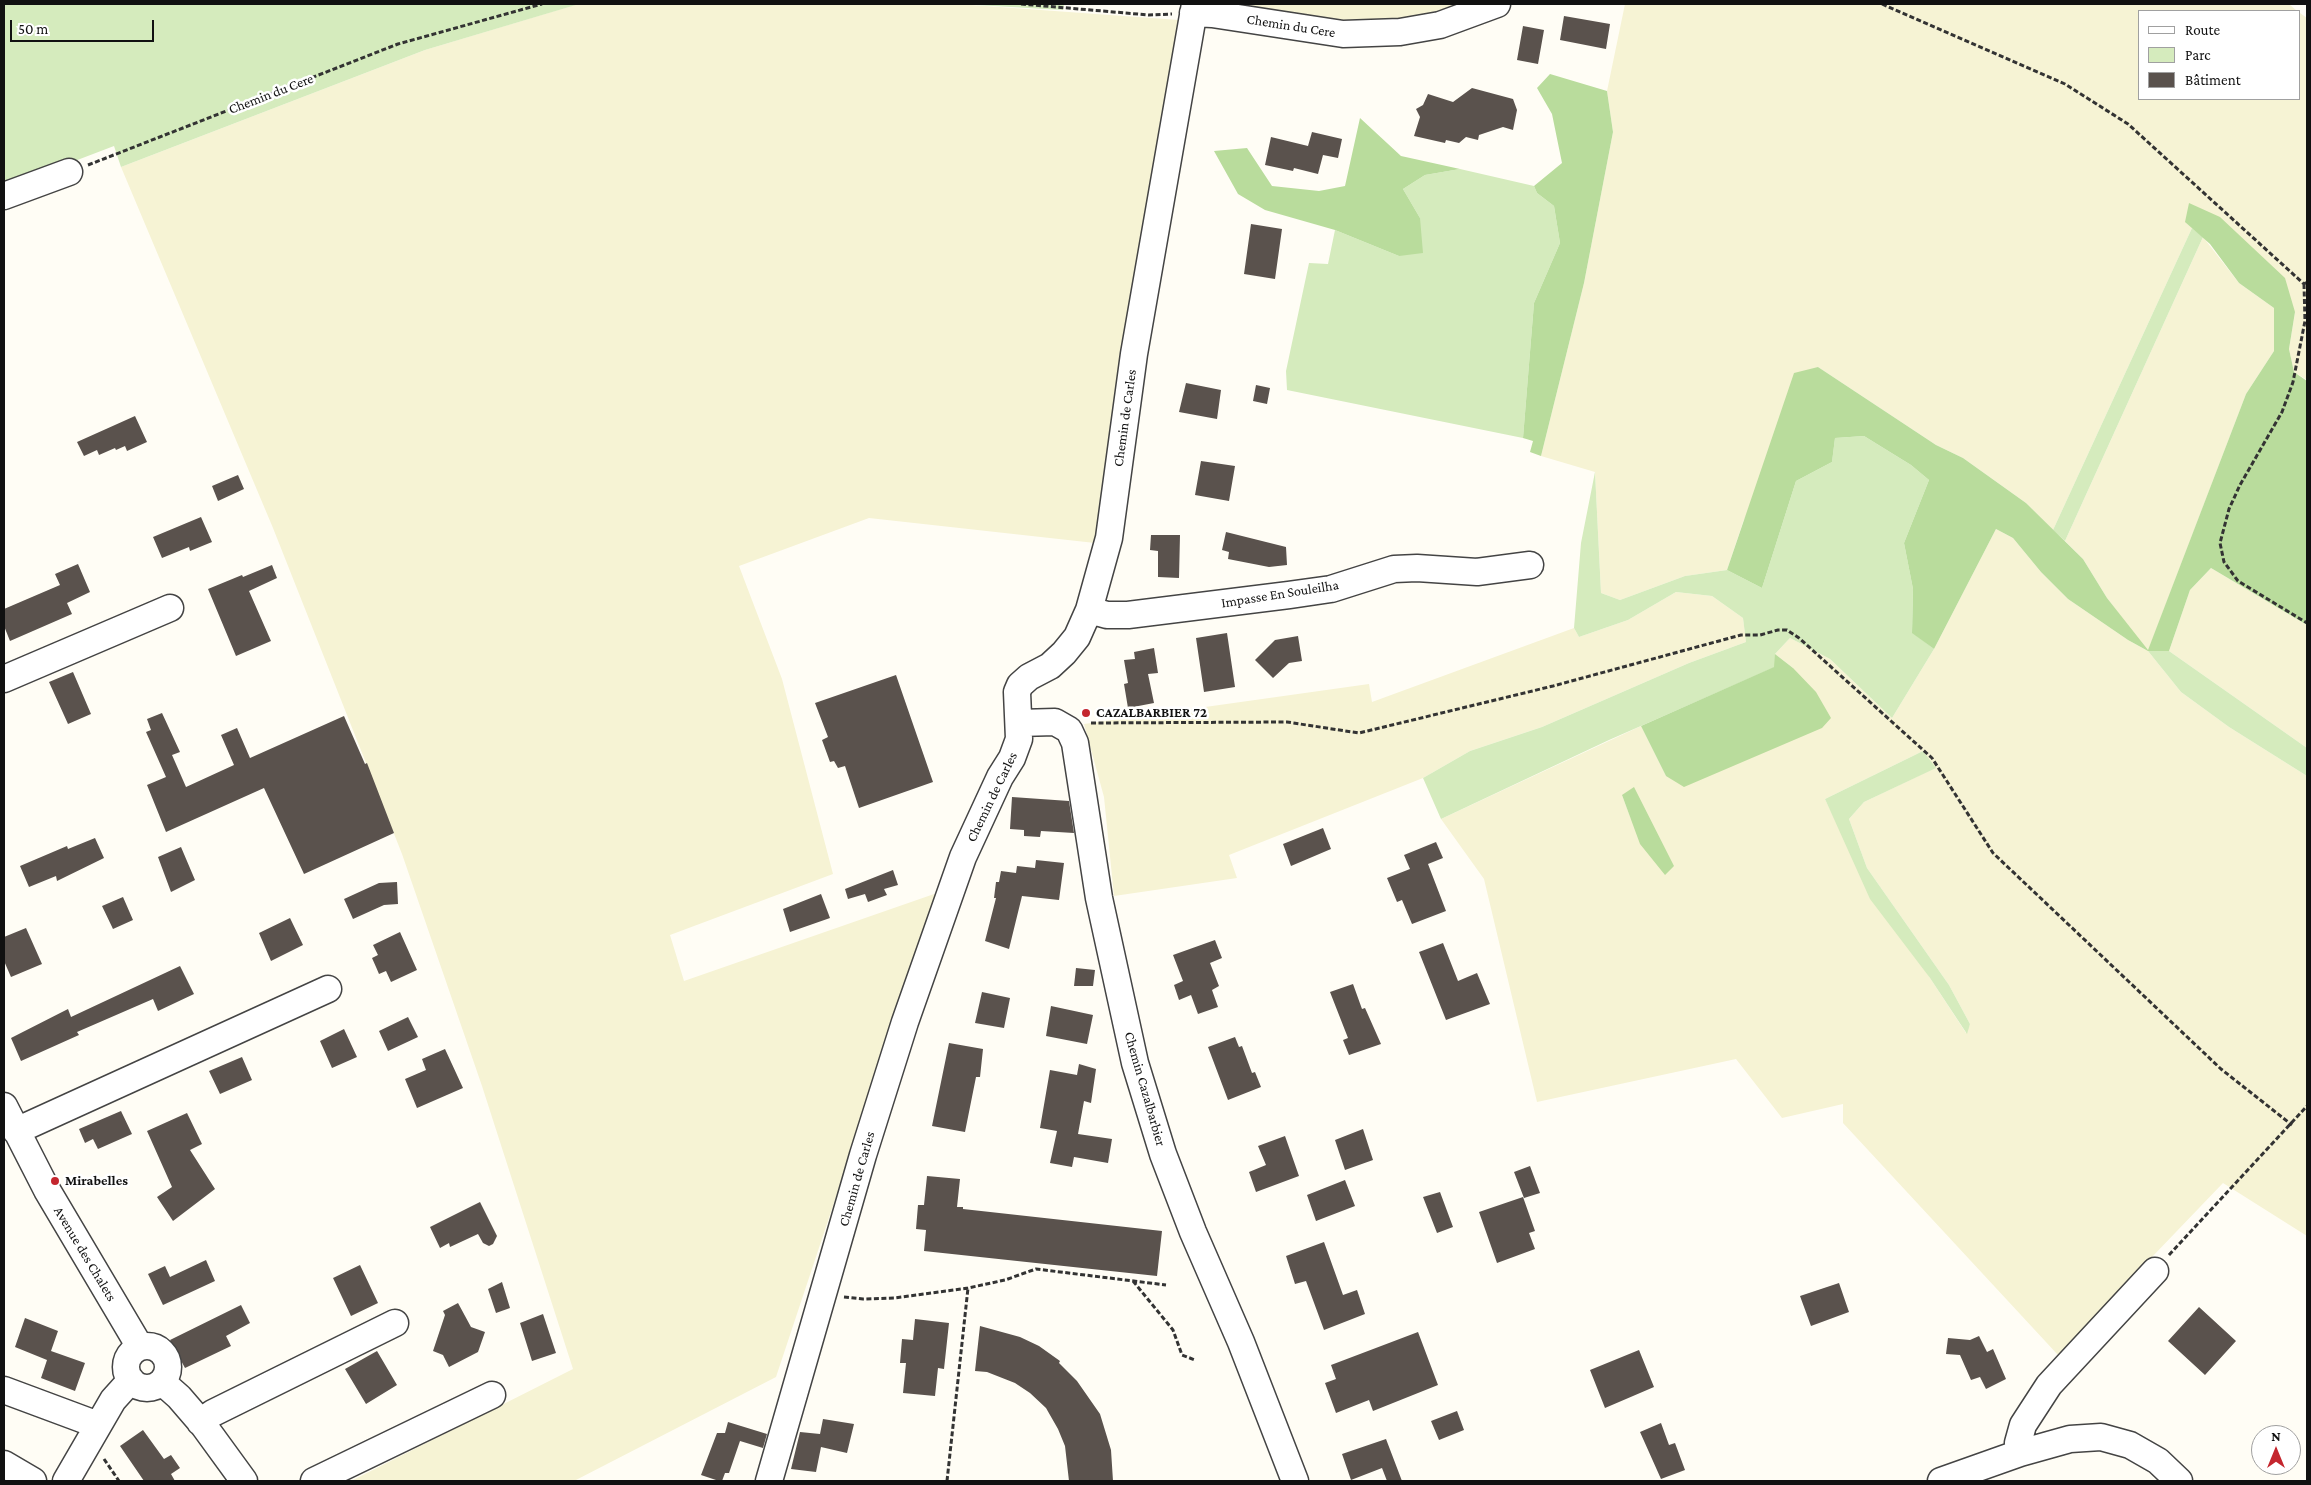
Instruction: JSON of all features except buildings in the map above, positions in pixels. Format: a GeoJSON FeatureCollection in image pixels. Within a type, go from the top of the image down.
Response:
{"type":"FeatureCollection","features":[{"type":"Feature","properties":{"kind":"street","name":"Chemin du Cere"},"geometry":{"type":"LineString","coordinates":[[1194,8],[1212,14],[1343,34],[1400,32],[1440,25],[1497,4]]}},
{"type":"Feature","properties":{"kind":"street","name":"Chemin de Carles"},"geometry":{"type":"LineString","coordinates":[[769,1481],[863,1155],[905,1022],[964,857],[1000,776],[1012,758],[1019,739],[1017,692],[1020,684],[1050,666],[1064,653],[1076,637],[1089,610],[1109,538],[1134,354],[1194,8]]}},
{"type":"Feature","properties":{"kind":"street"},"geometry":{"type":"LineString","coordinates":[[4,196],[69,172]]}},
{"type":"Feature","properties":{"kind":"street","name":"Impasse En Souleilha"},"geometry":{"type":"LineString","coordinates":[[1089,610],[1106,615],[1128,615],[1289,595],[1331,589],[1394,569],[1417,568],[1477,572],[1530,565]]}},
{"type":"Feature","properties":{"kind":"street"},"geometry":{"type":"LineString","coordinates":[[4,679],[170,608]]}},
{"type":"Feature","properties":{"kind":"street"},"geometry":{"type":"LineString","coordinates":[[1019,723],[1055,722],[1069,730]]}},
{"type":"Feature","properties":{"kind":"street","name":"Chemin Cazalbarbier"},"geometry":{"type":"LineString","coordinates":[[1069,730],[1075,743],[1099,898],[1135,1063],[1169,1169],[1241,1342],[1295,1481]]}},
{"type":"Feature","properties":{"kind":"street"},"geometry":{"type":"LineString","coordinates":[[16,1131],[328,989]]}},
{"type":"Feature","properties":{"kind":"street","name":"Avenue des Chalets"},"geometry":{"type":"LineString","coordinates":[[4,1106],[47,1190],[140,1347]]}},
{"type":"Feature","properties":{"kind":"street"},"geometry":{"type":"LineString","coordinates":[[2020,1453],[2018,1443],[2023,1425],[2049,1385],[2155,1271]]}},
{"type":"Feature","properties":{"kind":"street"},"geometry":{"type":"LineString","coordinates":[[200,1422],[213,1413],[395,1323]]}},
{"type":"Feature","properties":{"kind":"street"},"geometry":{"type":"LineString","coordinates":[[140,1347],[156,1348],[163,1353],[167,1360],[169,1368],[162,1382],[154,1387],[138,1386],[131,1380],[127,1370],[128,1359],[140,1347]]}},
{"type":"Feature","properties":{"kind":"street"},"geometry":{"type":"LineString","coordinates":[[66,1481],[113,1400],[131,1380]]}},
{"type":"Feature","properties":{"kind":"street"},"geometry":{"type":"LineString","coordinates":[[162,1382],[200,1422],[244,1481]]}},
{"type":"Feature","properties":{"kind":"street"},"geometry":{"type":"LineString","coordinates":[[4,1390],[98,1425]]}},
{"type":"Feature","properties":{"kind":"street"},"geometry":{"type":"LineString","coordinates":[[314,1481],[492,1395]]}},
{"type":"Feature","properties":{"kind":"street"},"geometry":{"type":"LineString","coordinates":[[1940,1481],[2070,1438],[2101,1437],[2130,1445],[2158,1461],[2178,1481]]}},
{"type":"Feature","properties":{"kind":"street"},"geometry":{"type":"LineString","coordinates":[[4,1464],[34,1481]]}},
{"type":"Feature","properties":{"kind":"path","name":"Chemin du Cere"},"geometry":{"type":"LineString","coordinates":[[69,172],[398,44],[542,4]]}},
{"type":"Feature","properties":{"kind":"path"},"geometry":{"type":"LineString","coordinates":[[1021,4],[1149,14],[1194,8]]}},
{"type":"Feature","properties":{"kind":"path"},"geometry":{"type":"LineString","coordinates":[[1882,4],[2065,84],[2128,124],[2306,284],[2305,321],[2293,382],[2282,412],[2240,485],[2229,509],[2220,543],[2224,562],[2238,581],[2307,623]]}},
{"type":"Feature","properties":{"kind":"path"},"geometry":{"type":"LineString","coordinates":[[1069,730],[1086,723],[1287,722],[1359,733],[1553,686],[1741,636],[1760,636],[1778,630],[1787,630],[1799,638],[1932,758],[1993,853],[2221,1069],[2292,1125]]}},
{"type":"Feature","properties":{"kind":"path"},"geometry":{"type":"LineString","coordinates":[[2155,1271],[2292,1125],[2307,1106]]}},
{"type":"Feature","properties":{"kind":"path"},"geometry":{"type":"LineString","coordinates":[[824,1293],[871,1299],[894,1298],[968,1288],[1005,1280],[1036,1269],[1166,1285]]}},
{"type":"Feature","properties":{"kind":"path"},"geometry":{"type":"LineString","coordinates":[[1133,1281],[1173,1330],[1182,1356],[1195,1360]]}},
{"type":"Feature","properties":{"kind":"path"},"geometry":{"type":"LineString","coordinates":[[947,1481],[968,1288]]}},
{"type":"Feature","properties":{"kind":"shaded area"},"geometry":{"type":"Polygon","coordinates":[[[578,4],[958,4],[1179,20],[1095,543],[869,518],[739,566],[782,679],[833,874],[670,935],[684,981],[937,893],[776,1377],[574,1481],[351,1481],[573,1369],[482,1086],[402,854],[273,528],[121,167],[425,50],[578,4]]]}},
{"type":"Feature","properties":{"kind":"shaded area"},"geometry":{"type":"Polygon","coordinates":[[[1234,4],[1466,4],[1408,18],[1366,24],[1234,4]]]}},
{"type":"Feature","properties":{"kind":"shaded area"},"geometry":{"type":"Polygon","coordinates":[[[1625,4],[2289,4],[2296,10],[2138,10],[2138,100],[2301,100],[2301,14],[2307,18],[2307,380],[2294,372],[2289,349],[2295,312],[2185,222],[2192,228],[2053,530],[2026,503],[1963,458],[1936,445],[1818,367],[1743,522],[1727,570],[1685,576],[1620,600],[1601,593],[1595,472],[1541,456],[1584,283],[1613,132],[1607,91],[1625,4]]]}},
{"type":"Feature","properties":{"kind":"shaded area"},"geometry":{"type":"Polygon","coordinates":[[[2203,237],[2239,283],[2274,308],[2274,351],[2246,394],[2148,651],[2181,692],[2229,727],[2307,776],[2307,1236],[2223,1183],[2058,1355],[1843,1123],[1843,1104],[1782,1118],[1736,1059],[1537,1102],[1484,879],[1441,819],[1641,726],[1666,776],[1793,668],[1775,654],[1790,638],[1830,659],[1892,718],[1934,649],[1996,529],[2013,538],[2041,572],[2068,599],[2146,650],[2107,598],[2083,559],[2065,541],[2203,237]],[[1923,751],[1825,799],[1841,832],[1930,978],[1966,1033],[1970,1024],[1949,985],[1867,868],[1849,819],[1864,802],[1935,768],[1923,751]],[[1622,795],[1631,819],[1673,866],[1658,838],[1622,795]]]}},
{"type":"Feature","properties":{"kind":"shaded area"},"geometry":{"type":"Polygon","coordinates":[[[2211,568],[2307,625],[2307,748],[2169,651],[2190,590],[2211,568]]]}},
{"type":"Feature","properties":{"kind":"shaded area"},"geometry":{"type":"Polygon","coordinates":[[[1676,592],[1712,596],[1743,618],[1746,642],[1689,663],[1542,727],[1470,751],[1423,778],[1229,855],[1237,878],[1114,896],[1104,797],[1084,724],[1369,684],[1372,702],[1574,628],[1579,637],[1628,620],[1676,592]]]}},
{"type":"Feature","properties":{"kind":"green space"},"geometry":{"type":"Polygon","coordinates":[[[4,4],[579,4],[425,50],[121,167],[114,146],[4,188],[4,4]]]}},
{"type":"Feature","properties":{"kind":"green space"},"geometry":{"type":"Polygon","coordinates":[[[958,4],[1064,4],[1063,10],[958,4]]]}},
{"type":"Feature","properties":{"kind":"green space"},"geometry":{"type":"Polygon","coordinates":[[[1550,74],[1607,91],[1613,132],[1584,283],[1541,456],[1530,452],[1533,441],[1523,438],[1534,303],[1560,243],[1554,206],[1537,193],[1534,186],[1562,163],[1552,114],[1537,88],[1550,74]]]}},
{"type":"Feature","properties":{"kind":"green space"},"geometry":{"type":"Polygon","coordinates":[[[1360,118],[1401,156],[1460,169],[1425,175],[1403,189],[1420,218],[1423,253],[1399,256],[1335,230],[1265,210],[1238,194],[1214,151],[1247,148],[1272,186],[1319,191],[1345,186],[1360,118]]]}},
{"type":"Feature","properties":{"kind":"green space"},"geometry":{"type":"Polygon","coordinates":[[[1460,169],[1534,186],[1537,193],[1554,206],[1560,243],[1534,303],[1523,438],[1287,390],[1286,371],[1309,263],[1328,264],[1335,230],[1399,256],[1420,218],[1403,189],[1425,175],[1460,169]]]}},
{"type":"Feature","properties":{"kind":"green space"},"geometry":{"type":"Polygon","coordinates":[[[2189,203],[2220,217],[2285,278],[2295,312],[2289,349],[2294,372],[2307,381],[2307,625],[2211,568],[2190,590],[2169,651],[2148,651],[2128,640],[2068,599],[2041,572],[2013,538],[1996,529],[1934,649],[1912,633],[1913,589],[1904,543],[1929,480],[1911,465],[1864,436],[1835,438],[1832,462],[1796,481],[1762,588],[1727,570],[1794,373],[1818,367],[1936,445],[1963,458],[2026,503],[2083,559],[2107,598],[2148,650],[2246,394],[2274,351],[2274,308],[2239,283],[2210,244],[2185,222],[2189,203]]]}},
{"type":"Feature","properties":{"kind":"green space"},"geometry":{"type":"Polygon","coordinates":[[[2192,228],[2203,237],[2065,541],[2053,530],[2192,228]]]}},
{"type":"Feature","properties":{"kind":"green space"},"geometry":{"type":"Polygon","coordinates":[[[1864,436],[1911,465],[1929,480],[1904,543],[1913,589],[1912,632],[1934,649],[1892,718],[1830,659],[1790,638],[1775,654],[1775,667],[1609,740],[1441,819],[1423,778],[1470,751],[1542,727],[1689,663],[1746,642],[1743,618],[1712,596],[1676,592],[1628,620],[1579,637],[1574,628],[1581,543],[1595,472],[1601,593],[1620,600],[1685,576],[1727,570],[1762,588],[1796,481],[1832,462],[1835,438],[1864,436]]]}},
{"type":"Feature","properties":{"kind":"green space"},"geometry":{"type":"Polygon","coordinates":[[[2148,651],[2169,651],[2307,748],[2307,776],[2229,727],[2181,692],[2148,651]]]}},
{"type":"Feature","properties":{"kind":"green space"},"geometry":{"type":"Polygon","coordinates":[[[1775,654],[1793,668],[1816,692],[1831,718],[1822,728],[1684,787],[1666,776],[1641,726],[1774,667],[1775,654]]]}},
{"type":"Feature","properties":{"kind":"green space"},"geometry":{"type":"Polygon","coordinates":[[[1923,751],[1936,768],[1864,802],[1849,819],[1867,868],[1949,985],[1970,1024],[1967,1034],[1930,978],[1870,899],[1825,799],[1923,751]]]}},
{"type":"Feature","properties":{"kind":"green space"},"geometry":{"type":"Polygon","coordinates":[[[1634,787],[1674,866],[1665,875],[1640,844],[1622,795],[1634,787]]]}},
{"type":"Feature","properties":{"kind":"place","name":"CAZALBARBIER 72"},"geometry":{"type":"Point","coordinates":[1086,713]}},
{"type":"Feature","properties":{"kind":"place","name":"Mirabelles"},"geometry":{"type":"Point","coordinates":[55,1181]}}]}
